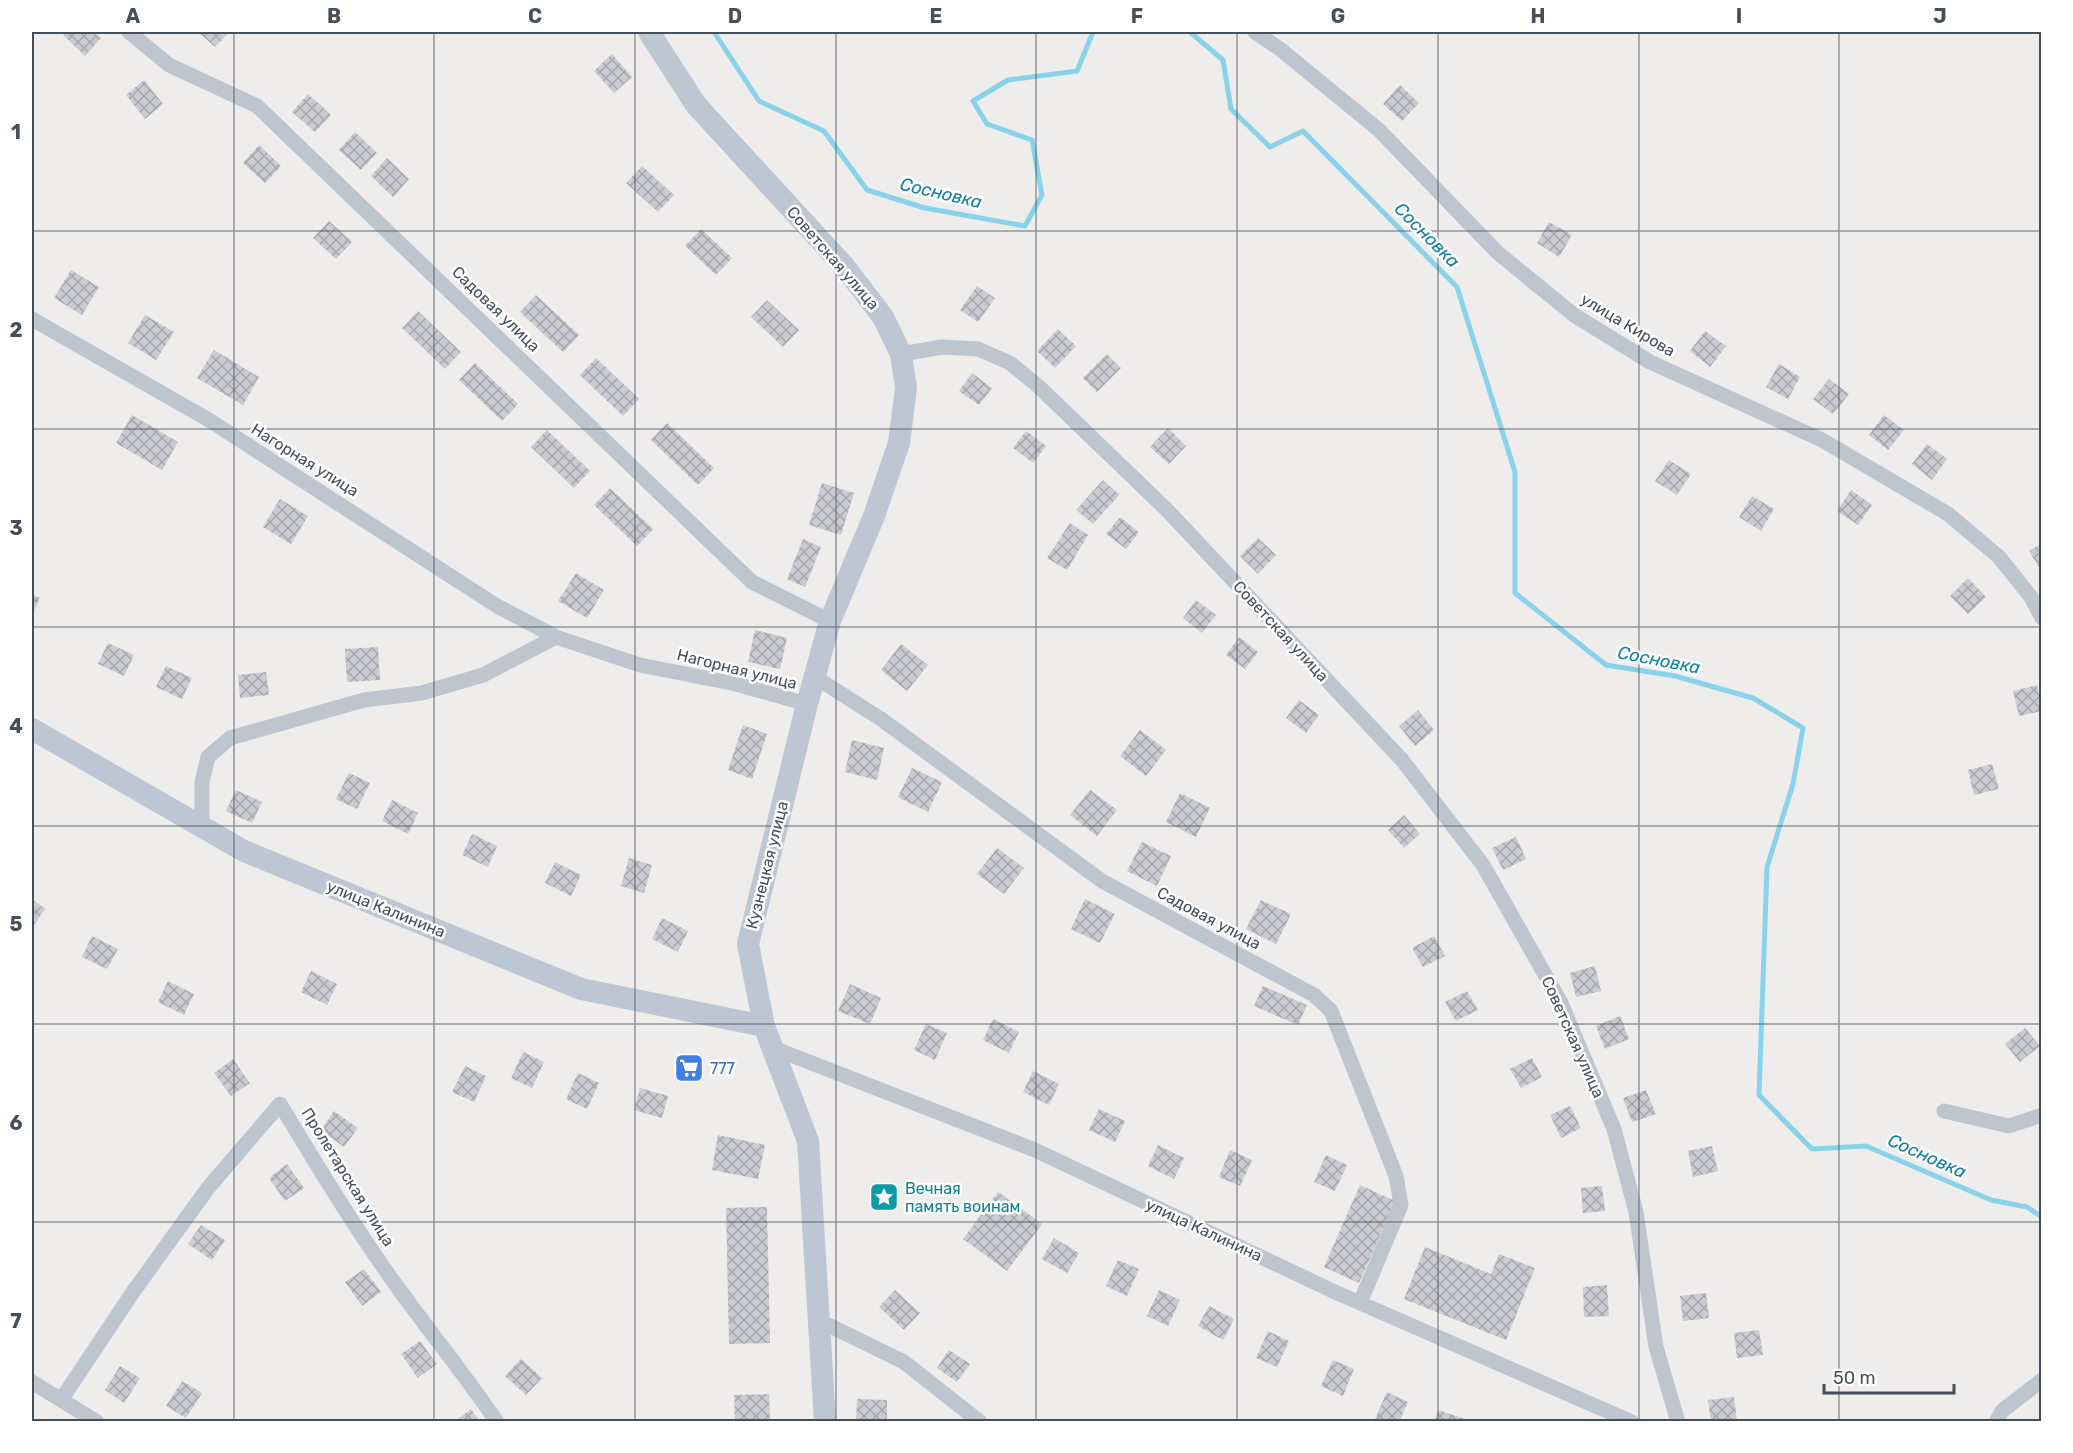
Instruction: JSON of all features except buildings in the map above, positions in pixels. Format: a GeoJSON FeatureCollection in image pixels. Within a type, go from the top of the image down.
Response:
{"type":"FeatureCollection","features":[{"type":"Feature","properties":{"kind":"main road","name":"Советская улица"},"geometry":{"type":"LineString","coordinates":[[649,32],[696,105],[844,266],[864,291],[883,317],[901,354]]}},
{"type":"Feature","properties":{"kind":"main road","name":"Кузнецкая улица"},"geometry":{"type":"LineString","coordinates":[[825,1422],[808,1141],[764,1026],[748,944],[807,704],[830,621],[874,516],[899,443],[906,388],[901,354]]}},
{"type":"Feature","properties":{"kind":"main road","name":"улица Калинина"},"geometry":{"type":"LineString","coordinates":[[32,729],[244,851],[581,989],[764,1026]]}},
{"type":"Feature","properties":{"kind":"street","name":"Садовая улица"},"geometry":{"type":"LineString","coordinates":[[129,32],[169,65],[257,106],[752,582],[830,621]]}},
{"type":"Feature","properties":{"kind":"street","name":"улица Кирова"},"geometry":{"type":"LineString","coordinates":[[1255,32],[1380,130],[1498,253],[1574,315],[1650,362],[1822,440],[1948,514],[1999,557],[2031,597],[2042,618]]}},
{"type":"Feature","properties":{"kind":"street","name":"Нагорная улица"},"geometry":{"type":"LineString","coordinates":[[32,319],[209,420],[497,606],[556,637],[640,665],[736,684],[807,704]]}},
{"type":"Feature","properties":{"kind":"street","name":"Советская улица"},"geometry":{"type":"LineString","coordinates":[[901,354],[942,347],[978,349],[1010,363],[1037,385],[1168,511],[1402,760],[1483,865],[1561,1003],[1614,1129],[1636,1212],[1656,1347],[1678,1422]]}},
{"type":"Feature","properties":{"kind":"street"},"geometry":{"type":"LineString","coordinates":[[202,827],[202,782],[208,757],[230,738],[364,700],[422,693],[483,675],[556,637]]}},
{"type":"Feature","properties":{"kind":"street","name":"Садовая улица"},"geometry":{"type":"LineString","coordinates":[[815,677],[882,719],[1102,881],[1314,995],[1331,1011],[1396,1176],[1401,1205],[1360,1303]]}},
{"type":"Feature","properties":{"kind":"street","name":"улица Калинина"},"geometry":{"type":"LineString","coordinates":[[773,1048],[1035,1150],[1360,1303],[1632,1422]]}},
{"type":"Feature","properties":{"kind":"street","name":"Пролетарская улица"},"geometry":{"type":"LineString","coordinates":[[61,1400],[133,1292],[201,1198],[280,1104],[337,1199],[397,1286],[469,1380],[497,1422]]}},
{"type":"Feature","properties":{"kind":"street"},"geometry":{"type":"LineString","coordinates":[[1944,1111],[2009,1126],[2042,1115]]}},
{"type":"Feature","properties":{"kind":"street"},"geometry":{"type":"LineString","coordinates":[[820,1321],[904,1362],[980,1422]]}},
{"type":"Feature","properties":{"kind":"street"},"geometry":{"type":"LineString","coordinates":[[1996,1422],[2002,1412],[2042,1380]]}},
{"type":"Feature","properties":{"kind":"street"},"geometry":{"type":"LineString","coordinates":[[32,1382],[97,1422]]}},
{"type":"Feature","properties":{"kind":"waterway","name":"Сосновка"},"geometry":{"type":"LineString","coordinates":[[714,32],[759,101],[824,131],[867,190],[925,208],[1025,226],[1042,195],[1032,140],[987,124],[973,101],[1008,80],[1077,71],[1093,32]]}},
{"type":"Feature","properties":{"kind":"waterway","name":"Сосновка"},"geometry":{"type":"LineString","coordinates":[[1190,32],[1223,60],[1231,109],[1270,147],[1303,131],[1457,287],[1515,472],[1515,593],[1606,665],[1675,676],[1753,698],[1803,728],[1793,784],[1767,867],[1759,1095],[1812,1149],[1866,1146],[1991,1200],[2027,1207],[2042,1217]]}},
{"type":"Feature","properties":{"kind":"place","name":"777"},"geometry":{"type":"Point","coordinates":[689,1068]}},
{"type":"Feature","properties":{"kind":"place","name":"Вечная память воинам"},"geometry":{"type":"Point","coordinates":[884,1197]}}]}
